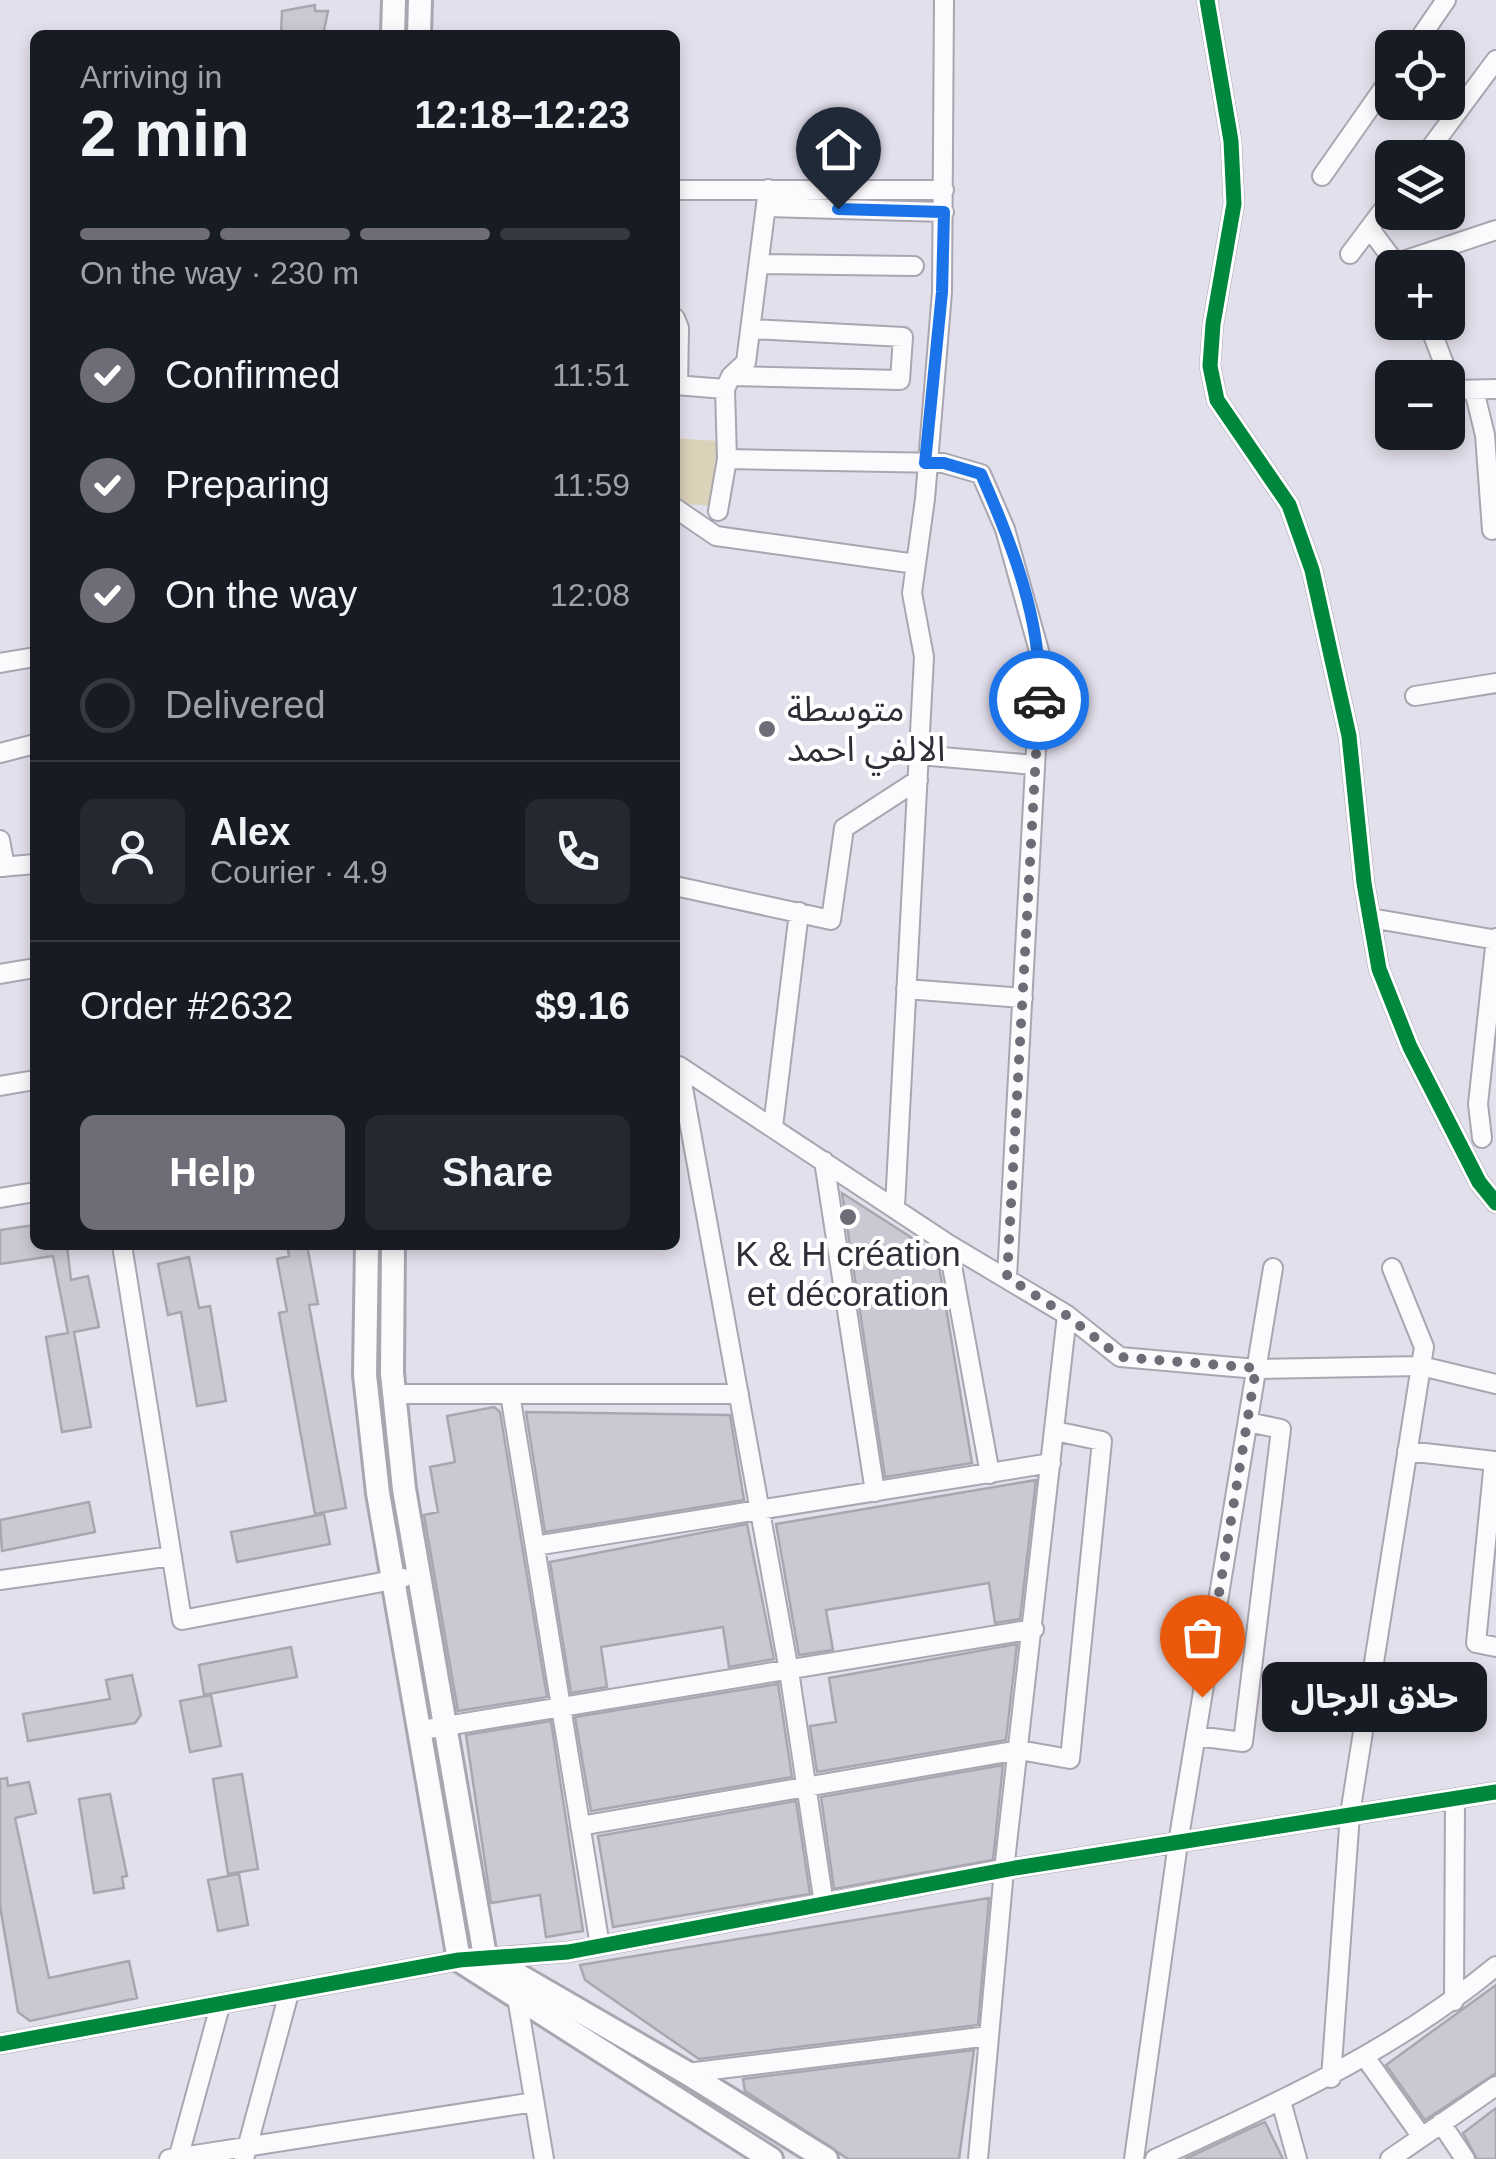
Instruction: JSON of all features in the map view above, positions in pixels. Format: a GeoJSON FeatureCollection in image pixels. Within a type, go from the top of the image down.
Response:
{"type":"FeatureCollection","features":[{"type":"Feature","properties":{"kind":"street"},"geometry":{"type":"LineString","coordinates":[[393,30],[394,0]]}},
{"type":"Feature","properties":{"kind":"street"},"geometry":{"type":"LineString","coordinates":[[419,30],[420,0]]}},
{"type":"Feature","properties":{"kind":"street"},"geometry":{"type":"LineString","coordinates":[[895,1206],[924,658],[912,592],[925,499],[942,292],[944,0]]}},
{"type":"Feature","properties":{"kind":"street"},"geometry":{"type":"LineString","coordinates":[[1207,0],[1231,141],[1234,204],[1210,366],[1217,400],[1289,505],[1312,570],[1348,736],[1379,969],[1410,1047],[1496,1204]]}},
{"type":"Feature","properties":{"kind":"street"},"geometry":{"type":"LineString","coordinates":[[1425,30],[1446,0]]}},
{"type":"Feature","properties":{"kind":"street"},"geometry":{"type":"LineString","coordinates":[[1436,140],[1496,60]]}},
{"type":"Feature","properties":{"kind":"street"},"geometry":{"type":"LineString","coordinates":[[1322,176],[1375,100]]}},
{"type":"Feature","properties":{"kind":"street"},"geometry":{"type":"LineString","coordinates":[[680,190],[944,212]]}},
{"type":"Feature","properties":{"kind":"street"},"geometry":{"type":"LineString","coordinates":[[768,198],[944,190]]}},
{"type":"Feature","properties":{"kind":"street"},"geometry":{"type":"LineString","coordinates":[[716,536],[727,458],[728,382],[746,362],[768,198]]}},
{"type":"Feature","properties":{"kind":"street"},"geometry":{"type":"LineString","coordinates":[[1350,254],[1375,222]]}},
{"type":"Feature","properties":{"kind":"street"},"geometry":{"type":"LineString","coordinates":[[1370,229],[1386,250]]}},
{"type":"Feature","properties":{"kind":"street"},"geometry":{"type":"LineString","coordinates":[[1440,250],[1496,230]]}},
{"type":"Feature","properties":{"kind":"street"},"geometry":{"type":"LineString","coordinates":[[759,264],[914,266]]}},
{"type":"Feature","properties":{"kind":"street"},"geometry":{"type":"LineString","coordinates":[[680,385],[900,380],[903,338],[751,329]]}},
{"type":"Feature","properties":{"kind":"street"},"geometry":{"type":"LineString","coordinates":[[1435,340],[1454,390],[1496,389]]}},
{"type":"Feature","properties":{"kind":"street"},"geometry":{"type":"LineString","coordinates":[[1474,390],[1484,435],[1492,530]]}},
{"type":"Feature","properties":{"kind":"street"},"geometry":{"type":"LineString","coordinates":[[727,458],[944,463],[981,474],[1005,528],[1041,658],[1007,1277]]}},
{"type":"Feature","properties":{"kind":"street"},"geometry":{"type":"LineString","coordinates":[[680,508],[718,512]]}},
{"type":"Feature","properties":{"kind":"street"},"geometry":{"type":"LineString","coordinates":[[680,511],[716,536],[916,564]]}},
{"type":"Feature","properties":{"kind":"street"},"geometry":{"type":"LineString","coordinates":[[0,664],[30,659]]}},
{"type":"Feature","properties":{"kind":"street"},"geometry":{"type":"LineString","coordinates":[[1415,696],[1496,683]]}},
{"type":"Feature","properties":{"kind":"street"},"geometry":{"type":"LineString","coordinates":[[0,753],[30,745]]}},
{"type":"Feature","properties":{"kind":"street"},"geometry":{"type":"LineString","coordinates":[[919,755],[1035,765]]}},
{"type":"Feature","properties":{"kind":"street"},"geometry":{"type":"LineString","coordinates":[[680,887],[831,920],[844,828],[918,780]]}},
{"type":"Feature","properties":{"kind":"street"},"geometry":{"type":"LineString","coordinates":[[0,840],[2,867],[30,864]]}},
{"type":"Feature","properties":{"kind":"street"},"geometry":{"type":"LineString","coordinates":[[773,1128],[799,912]]}},
{"type":"Feature","properties":{"kind":"street"},"geometry":{"type":"LineString","coordinates":[[1372,918],[1496,939],[1478,1104],[1489,1140]]}},
{"type":"Feature","properties":{"kind":"street"},"geometry":{"type":"LineString","coordinates":[[0,974],[30,969]]}},
{"type":"Feature","properties":{"kind":"street"},"geometry":{"type":"LineString","coordinates":[[906,988],[1023,998]]}},
{"type":"Feature","properties":{"kind":"street"},"geometry":{"type":"LineString","coordinates":[[680,1068],[948,1244],[1066,1315],[1120,1357],[1256,1368],[1421,1366],[1496,1384]]}},
{"type":"Feature","properties":{"kind":"street"},"geometry":{"type":"LineString","coordinates":[[0,1086],[30,1081]]}},
{"type":"Feature","properties":{"kind":"street"},"geometry":{"type":"LineString","coordinates":[[680,1082],[789,1671],[824,1904]]}},
{"type":"Feature","properties":{"kind":"street"},"geometry":{"type":"LineString","coordinates":[[1451,1128],[1489,1140]]}},
{"type":"Feature","properties":{"kind":"street"},"geometry":{"type":"LineString","coordinates":[[824,1161],[876,1492]]}},
{"type":"Feature","properties":{"kind":"street"},"geometry":{"type":"LineString","coordinates":[[0,1198],[30,1193]]}},
{"type":"Feature","properties":{"kind":"street"},"geometry":{"type":"LineString","coordinates":[[948,1244],[990,1474]]}},
{"type":"Feature","properties":{"kind":"street"},"geometry":{"type":"LineString","coordinates":[[123,1250],[182,1620],[420,1572]]}},
{"type":"Feature","properties":{"kind":"street"},"geometry":{"type":"LineString","coordinates":[[366,1250],[365,1375],[378,1493],[459,1960],[771,2159]]}},
{"type":"Feature","properties":{"kind":"street"},"geometry":{"type":"LineString","coordinates":[[393,1250],[394,1394],[485,1956]]}},
{"type":"Feature","properties":{"kind":"street"},"geometry":{"type":"LineString","coordinates":[[1134,2159],[1178,1843],[1273,1268]]}},
{"type":"Feature","properties":{"kind":"street"},"geometry":{"type":"LineString","coordinates":[[1331,2078],[1350,1814],[1424,1347],[1392,1268]]}},
{"type":"Feature","properties":{"kind":"street"},"geometry":{"type":"LineString","coordinates":[[978,2159],[1004,1870],[1034,1629],[1066,1315]]}},
{"type":"Feature","properties":{"kind":"street"},"geometry":{"type":"LineString","coordinates":[[394,1394],[739,1394]]}},
{"type":"Feature","properties":{"kind":"street"},"geometry":{"type":"LineString","coordinates":[[510,1394],[600,1946]]}},
{"type":"Feature","properties":{"kind":"street"},"geometry":{"type":"LineString","coordinates":[[1196,1736],[1242,1742],[1281,1429],[1248,1422]]}},
{"type":"Feature","properties":{"kind":"street"},"geometry":{"type":"LineString","coordinates":[[580,1826],[1019,1750],[1070,1759],[1102,1440],[1055,1432]]}},
{"type":"Feature","properties":{"kind":"street"},"geometry":{"type":"LineString","coordinates":[[1407,1451],[1495,1461],[1476,1644],[1496,1646]]}},
{"type":"Feature","properties":{"kind":"street"},"geometry":{"type":"LineString","coordinates":[[535,1546],[1052,1463]]}},
{"type":"Feature","properties":{"kind":"street"},"geometry":{"type":"LineString","coordinates":[[0,1580],[172,1556]]}},
{"type":"Feature","properties":{"kind":"street"},"geometry":{"type":"LineString","coordinates":[[422,1730],[1034,1629]]}},
{"type":"Feature","properties":{"kind":"street"},"geometry":{"type":"LineString","coordinates":[[0,2044],[459,1960],[600,1946],[1004,1870],[1496,1792]]}},
{"type":"Feature","properties":{"kind":"street"},"geometry":{"type":"LineString","coordinates":[[1454,2001],[1455,1799]]}},
{"type":"Feature","properties":{"kind":"street"},"geometry":{"type":"LineString","coordinates":[[485,1956],[826,2159]]}},
{"type":"Feature","properties":{"kind":"street"},"geometry":{"type":"LineString","coordinates":[[1156,2159],[1331,2078],[1454,2001],[1496,1966]]}},
{"type":"Feature","properties":{"kind":"street"},"geometry":{"type":"LineString","coordinates":[[246,2152],[289,1993]]}},
{"type":"Feature","properties":{"kind":"street"},"geometry":{"type":"LineString","coordinates":[[517,1998],[544,2159]]}},
{"type":"Feature","properties":{"kind":"street"},"geometry":{"type":"LineString","coordinates":[[220,2006],[176,2158],[246,2152],[534,2102]]}},
{"type":"Feature","properties":{"kind":"street"},"geometry":{"type":"LineString","coordinates":[[687,2073],[989,2036]]}},
{"type":"Feature","properties":{"kind":"street"},"geometry":{"type":"LineString","coordinates":[[1365,2057],[1422,2136]]}},
{"type":"Feature","properties":{"kind":"street"},"geometry":{"type":"LineString","coordinates":[[1390,2159],[1496,2086]]}},
{"type":"Feature","properties":{"kind":"street"},"geometry":{"type":"LineString","coordinates":[[1281,2101],[1297,2159]]}},
{"type":"Feature","properties":{"kind":"street"},"geometry":{"type":"LineString","coordinates":[[1442,2124],[1466,2159]]}},
{"type":"Feature","properties":{"kind":"shaded area"},"geometry":{"type":"Polygon","coordinates":[[[680,438],[717,441],[712,506],[680,503],[680,438]]]}},
{"type":"Feature","properties":{"kind":"building"},"geometry":{"type":"Polygon","coordinates":[[[315,5],[315,11],[328,11],[324,30],[281,30],[282,11],[315,5]]]}},
{"type":"Feature","properties":{"kind":"building"},"geometry":{"type":"Polygon","coordinates":[[[842,1193],[937,1254],[972,1463],[885,1477],[842,1193]]]}},
{"type":"Feature","properties":{"kind":"building"},"geometry":{"type":"Polygon","coordinates":[[[30,1226],[30,1250],[68,1250],[71,1280],[88,1276],[99,1327],[74,1332],[91,1427],[62,1432],[46,1337],[68,1333],[53,1256],[0,1264],[0,1230],[30,1226]]]}},
{"type":"Feature","properties":{"kind":"building"},"geometry":{"type":"Polygon","coordinates":[[[288,1250],[308,1250],[318,1304],[309,1305],[346,1508],[315,1514],[279,1313],[287,1311],[277,1259],[289,1256],[288,1250]]]}},
{"type":"Feature","properties":{"kind":"building"},"geometry":{"type":"Polygon","coordinates":[[[189,1257],[199,1308],[210,1306],[226,1401],[197,1406],[181,1312],[168,1315],[158,1264],[189,1257]]]}},
{"type":"Feature","properties":{"kind":"building"},"geometry":{"type":"Polygon","coordinates":[[[494,1407],[500,1412],[547,1697],[458,1711],[424,1515],[438,1512],[430,1467],[455,1462],[447,1416],[494,1407]]]}},
{"type":"Feature","properties":{"kind":"building"},"geometry":{"type":"Polygon","coordinates":[[[526,1412],[730,1415],[744,1500],[545,1532],[526,1412]]]}},
{"type":"Feature","properties":{"kind":"building"},"geometry":{"type":"Polygon","coordinates":[[[1036,1480],[1020,1619],[995,1623],[989,1583],[826,1610],[833,1650],[799,1655],[776,1524],[1036,1480]]]}},
{"type":"Feature","properties":{"kind":"building"},"geometry":{"type":"Polygon","coordinates":[[[89,1502],[95,1532],[2,1551],[0,1520],[89,1502]]]}},
{"type":"Feature","properties":{"kind":"building"},"geometry":{"type":"Polygon","coordinates":[[[324,1514],[330,1544],[237,1562],[231,1532],[324,1514]]]}},
{"type":"Feature","properties":{"kind":"building"},"geometry":{"type":"Polygon","coordinates":[[[747,1524],[774,1659],[729,1667],[723,1627],[601,1647],[607,1687],[571,1693],[550,1562],[747,1524]]]}},
{"type":"Feature","properties":{"kind":"building"},"geometry":{"type":"Polygon","coordinates":[[[1017,1644],[1006,1740],[817,1772],[810,1726],[836,1722],[829,1678],[1017,1644]]]}},
{"type":"Feature","properties":{"kind":"building"},"geometry":{"type":"Polygon","coordinates":[[[291,1647],[297,1677],[204,1695],[199,1665],[291,1647]]]}},
{"type":"Feature","properties":{"kind":"building"},"geometry":{"type":"Polygon","coordinates":[[[132,1675],[141,1715],[135,1723],[28,1741],[23,1714],[110,1699],[106,1680],[132,1675]]]}},
{"type":"Feature","properties":{"kind":"building"},"geometry":{"type":"Polygon","coordinates":[[[778,1684],[792,1777],[591,1811],[575,1717],[778,1684]]]}},
{"type":"Feature","properties":{"kind":"building"},"geometry":{"type":"Polygon","coordinates":[[[211,1695],[221,1746],[190,1752],[180,1701],[211,1695]]]}},
{"type":"Feature","properties":{"kind":"building"},"geometry":{"type":"Polygon","coordinates":[[[551,1721],[583,1931],[546,1937],[540,1895],[491,1903],[466,1735],[551,1721]]]}},
{"type":"Feature","properties":{"kind":"building"},"geometry":{"type":"Polygon","coordinates":[[[1003,1765],[993,1860],[834,1889],[821,1797],[1003,1765]]]}},
{"type":"Feature","properties":{"kind":"building"},"geometry":{"type":"Polygon","coordinates":[[[242,1774],[258,1869],[228,1874],[213,1779],[242,1774]]]}},
{"type":"Feature","properties":{"kind":"building"},"geometry":{"type":"Polygon","coordinates":[[[7,1778],[8,1786],[29,1782],[36,1813],[15,1818],[49,1978],[129,1961],[137,1998],[30,2021],[18,2012],[0,1906],[0,1779],[7,1778]]]}},
{"type":"Feature","properties":{"kind":"building"},"geometry":{"type":"Polygon","coordinates":[[[110,1794],[127,1876],[122,1877],[124,1888],[94,1893],[79,1799],[110,1794]]]}},
{"type":"Feature","properties":{"kind":"building"},"geometry":{"type":"Polygon","coordinates":[[[796,1801],[810,1894],[613,1927],[598,1836],[796,1801]]]}},
{"type":"Feature","properties":{"kind":"building"},"geometry":{"type":"Polygon","coordinates":[[[239,1874],[248,1925],[218,1931],[208,1880],[239,1874]]]}},
{"type":"Feature","properties":{"kind":"building"},"geometry":{"type":"Polygon","coordinates":[[[989,1898],[978,2025],[699,2059],[585,1980],[580,1965],[989,1898]]]}},
{"type":"Feature","properties":{"kind":"building"},"geometry":{"type":"Polygon","coordinates":[[[1496,1985],[1496,2073],[1425,2120],[1386,2065],[1496,1985]]]}},
{"type":"Feature","properties":{"kind":"building"},"geometry":{"type":"Polygon","coordinates":[[[974,2050],[959,2159],[848,2159],[745,2091],[743,2079],[974,2050]]]}},
{"type":"Feature","properties":{"kind":"building"},"geometry":{"type":"Polygon","coordinates":[[[1496,2108],[1496,2159],[1477,2159],[1463,2133],[1496,2108]]]}},
{"type":"Feature","properties":{"kind":"building"},"geometry":{"type":"Polygon","coordinates":[[[1265,2122],[1283,2159],[1185,2159],[1251,2128],[1265,2122]]]}},
{"type":"Feature","properties":{"kind":"cycle path"},"geometry":{"type":"LineString","coordinates":[[1207,0],[1231,141],[1234,204],[1213,324],[1210,366],[1217,400],[1289,505],[1312,570],[1349,736],[1364,883],[1379,969],[1410,1047],[1479,1182],[1496,1203]]}},
{"type":"Feature","properties":{"kind":"cycle path"},"geometry":{"type":"LineString","coordinates":[[0,2044],[459,1960],[568,1952],[1015,1868],[1496,1792]]}},
{"type":"Feature","properties":{"kind":"way so far"},"geometry":{"type":"LineString","coordinates":[[1039,700],[1007,1277],[1066,1315],[1120,1357],[1256,1368],[1202,1697]]}},
{"type":"Feature","properties":{"kind":"place","name":"متوسطة الالفي احمد"},"geometry":{"type":"Point","coordinates":[767,729]}},
{"type":"Feature","properties":{"kind":"place","name":"K & H création et décoration"},"geometry":{"type":"Point","coordinates":[848,1217]}},
{"type":"Feature","properties":{"kind":"place","name":"حلاق الرجال"},"geometry":{"type":"Point","coordinates":[1202,1697]}},
{"type":"Feature","properties":{"kind":"route"},"geometry":{"type":"LineString","coordinates":[[838,209],[944,212],[942,292],[925,463],[944,463],[981,474],[1005,528],[1041,658],[1039,700]]}}]}
